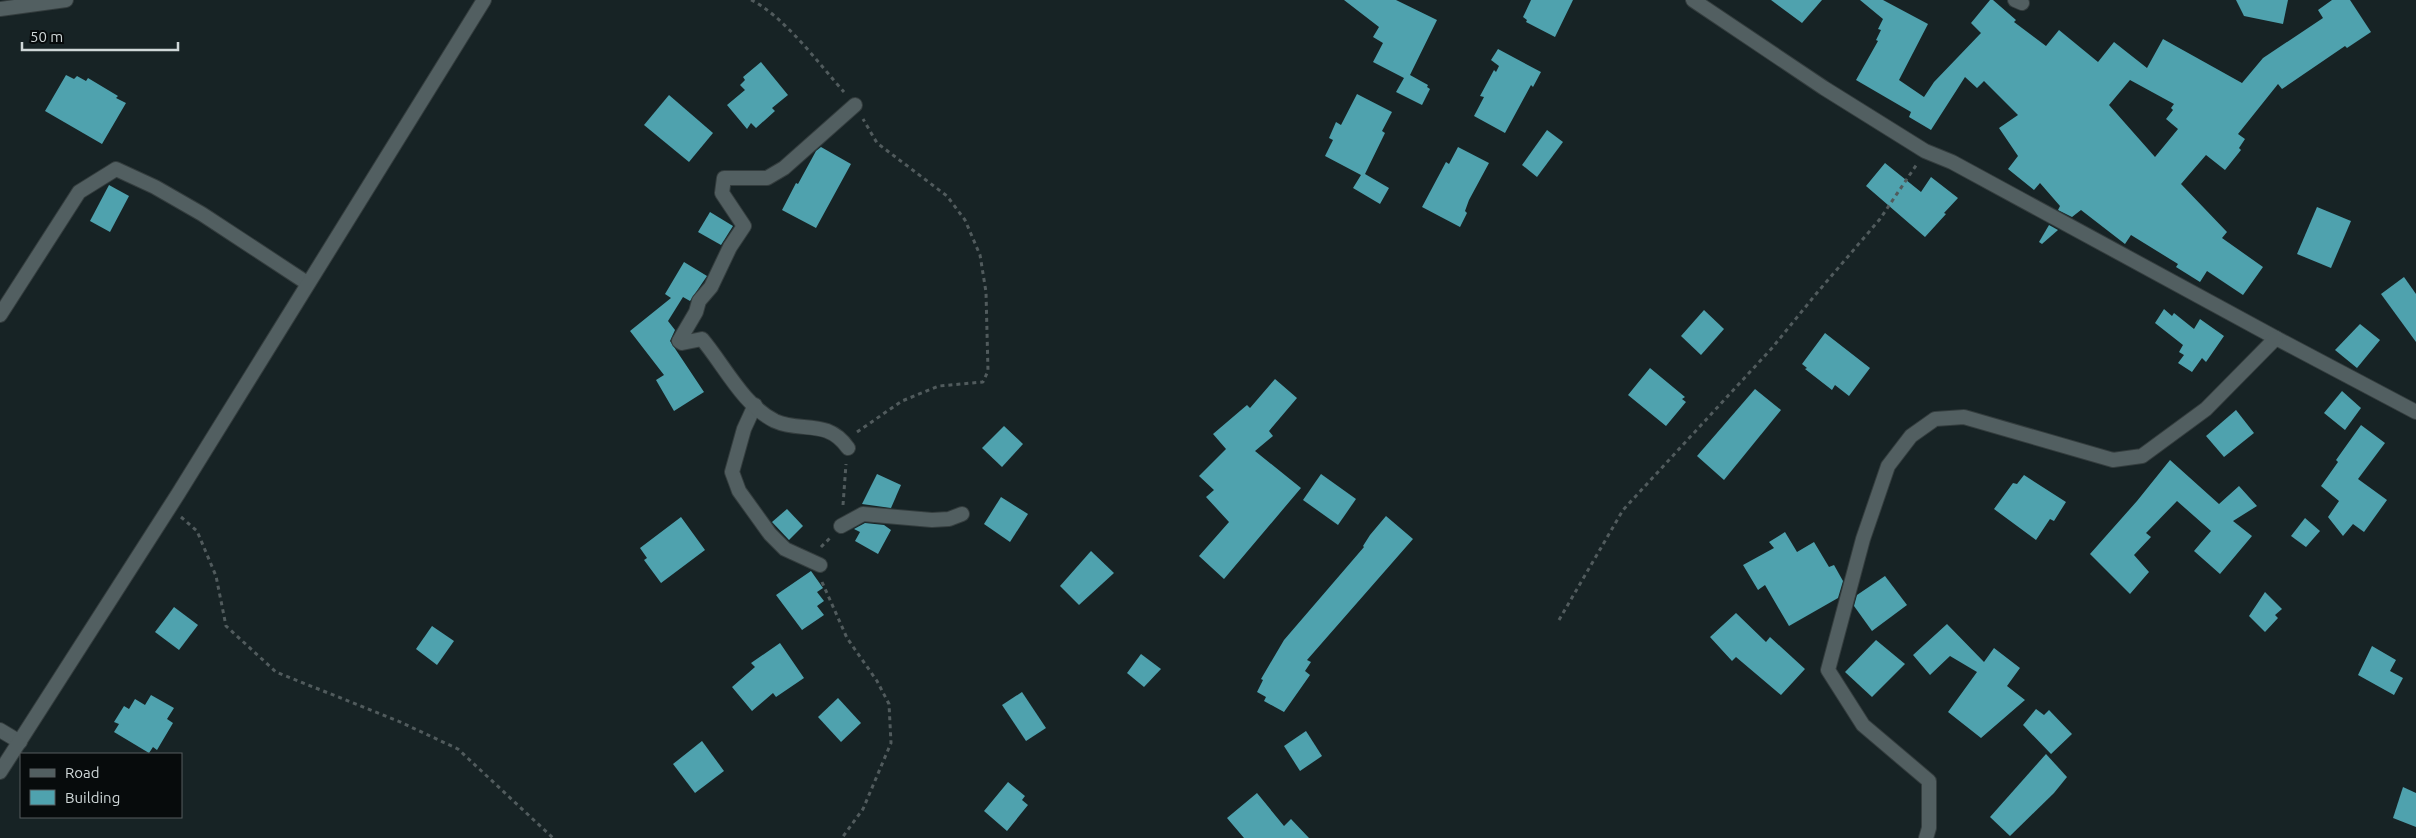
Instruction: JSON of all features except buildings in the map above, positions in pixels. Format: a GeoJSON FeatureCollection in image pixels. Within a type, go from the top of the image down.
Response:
{"type":"FeatureCollection","features":[{"type":"Feature","properties":{"kind":"street"},"geometry":{"type":"LineString","coordinates":[[0,9],[66,0]]}},
{"type":"Feature","properties":{"kind":"street"},"geometry":{"type":"LineString","coordinates":[[0,772],[170,507],[484,0]]}},
{"type":"Feature","properties":{"kind":"street"},"geometry":{"type":"LineString","coordinates":[[1692,0],[1824,88],[1925,151],[1952,162],[2416,412]]}},
{"type":"Feature","properties":{"kind":"street"},"geometry":{"type":"LineString","coordinates":[[702,338],[680,343],[680,338],[693,316],[699,301],[711,287],[730,247],[744,226],[722,193],[724,178],[767,178],[784,168],[855,105]]}},
{"type":"Feature","properties":{"kind":"street"},"geometry":{"type":"LineString","coordinates":[[0,315],[79,192],[116,169],[155,187],[202,214],[307,283]]}},
{"type":"Feature","properties":{"kind":"street"},"geometry":{"type":"LineString","coordinates":[[693,316],[702,338],[746,400],[775,421],[792,425],[812,426],[842,440],[848,448]]}},
{"type":"Feature","properties":{"kind":"street"},"geometry":{"type":"LineString","coordinates":[[1926,838],[1929,828],[1930,781],[1863,725],[1828,670],[1863,539],[1888,466],[1911,436],[1935,419],[1964,417],[2113,460],[2142,456],[2206,409],[2276,338]]}},
{"type":"Feature","properties":{"kind":"street"},"geometry":{"type":"LineString","coordinates":[[755,405],[744,429],[732,472],[739,490],[770,534],[785,549],[820,565]]}},
{"type":"Feature","properties":{"kind":"street"},"geometry":{"type":"LineString","coordinates":[[841,526],[855,516],[863,514],[932,520],[949,519],[962,514]]}},
{"type":"Feature","properties":{"kind":"street"},"geometry":{"type":"LineString","coordinates":[[0,730],[20,742]]}},
{"type":"Feature","properties":{"kind":"path"},"geometry":{"type":"LineString","coordinates":[[751,0],[760,4],[796,37],[855,105],[877,143],[947,196],[965,220],[980,255],[986,292],[988,371],[983,382],[939,386],[902,401],[858,430],[848,448],[841,526],[819,549],[820,578],[847,638],[877,681],[889,704],[891,743],[863,809],[842,838]]}},
{"type":"Feature","properties":{"kind":"path"},"geometry":{"type":"LineString","coordinates":[[1559,620],[1623,510],[1772,348],[1880,219],[1925,151]]}},
{"type":"Feature","properties":{"kind":"path"},"geometry":{"type":"LineString","coordinates":[[170,507],[197,531],[216,576],[226,626],[276,672],[398,721],[458,749],[553,838]]}}]}
